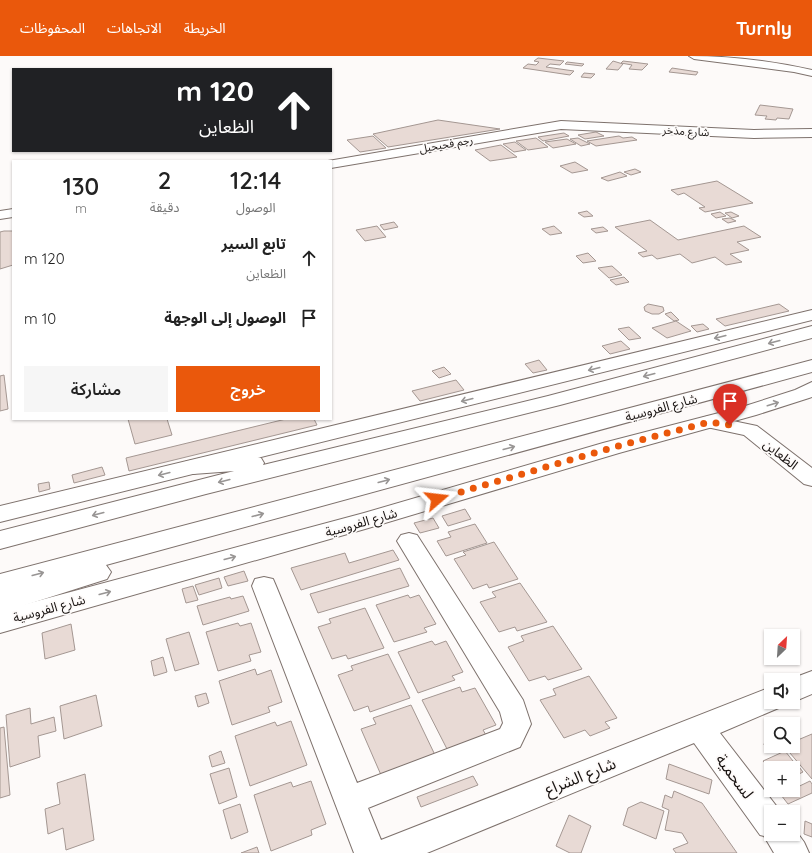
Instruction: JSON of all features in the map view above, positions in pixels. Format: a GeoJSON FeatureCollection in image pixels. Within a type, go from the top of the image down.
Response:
{"type":"FeatureCollection","features":[{"type":"Feature","properties":{"kind":"main road"},"geometry":{"type":"LineString","coordinates":[[0,514],[812,315]]}},
{"type":"Feature","properties":{"kind":"main road"},"geometry":{"type":"LineString","coordinates":[[0,540],[206,486],[554,401],[812,332]]}},
{"type":"Feature","properties":{"kind":"main road","name":"شارع الفروسية"},"geometry":{"type":"LineString","coordinates":[[0,584],[812,366]]}},
{"type":"Feature","properties":{"kind":"main road","name":"شارع الفروسية"},"geometry":{"type":"LineString","coordinates":[[0,622],[364,521],[611,448],[709,422],[749,420],[812,388]]}},
{"type":"Feature","properties":{"kind":"main road"},"geometry":{"type":"LineString","coordinates":[[193,467],[246,464],[272,460],[492,408],[554,401]]}},
{"type":"Feature","properties":{"kind":"main road"},"geometry":{"type":"LineString","coordinates":[[0,603],[152,556],[214,527]]}},
{"type":"Feature","properties":{"kind":"street"},"geometry":{"type":"LineString","coordinates":[[694,56],[809,72]]}},
{"type":"Feature","properties":{"kind":"street"},"geometry":{"type":"LineString","coordinates":[[794,59],[809,72]]}},
{"type":"Feature","properties":{"kind":"street","name":"شارع مذخر"},"geometry":{"type":"LineString","coordinates":[[561,125],[754,134],[812,133]]}},
{"type":"Feature","properties":{"kind":"street","name":"رجم فحيحيل"},"geometry":{"type":"LineString","coordinates":[[332,164],[561,125]]}},
{"type":"Feature","properties":{"kind":"street"},"geometry":{"type":"LineString","coordinates":[[0,215],[12,213]]}},
{"type":"Feature","properties":{"kind":"street","name":"الظعاين"},"geometry":{"type":"LineString","coordinates":[[749,420],[812,479]]}},
{"type":"Feature","properties":{"kind":"street"},"geometry":{"type":"LineString","coordinates":[[349,801],[510,738],[517,724],[513,709],[409,541]]}},
{"type":"Feature","properties":{"kind":"street"},"geometry":{"type":"LineString","coordinates":[[264,586],[370,853]]}},
{"type":"Feature","properties":{"kind":"street"},"geometry":{"type":"LineString","coordinates":[[800,687],[812,682]]}},
{"type":"Feature","properties":{"kind":"street","name":"شارع الشراع"},"geometry":{"type":"LineString","coordinates":[[389,853],[764,702]]}},
{"type":"Feature","properties":{"kind":"street","name":"لسحمية"},"geometry":{"type":"LineString","coordinates":[[699,728],[764,815]]}},
{"type":"Feature","properties":{"kind":"street"},"geometry":{"type":"LineString","coordinates":[[784,841],[793,853]]}},
{"type":"Feature","properties":{"kind":"building"},"geometry":{"type":"Polygon","coordinates":[[[538,58],[564,61],[560,65],[550,64],[546,67],[574,71],[570,75],[523,68],[528,64],[536,65],[539,62],[534,61],[538,58]]]}},
{"type":"Feature","properties":{"kind":"building"},"geometry":{"type":"Polygon","coordinates":[[[613,61],[623,64],[618,70],[606,69],[613,61]]]}},
{"type":"Feature","properties":{"kind":"building"},"geometry":{"type":"Polygon","coordinates":[[[623,61],[648,64],[642,70],[629,69],[632,65],[621,63],[623,61]]]}},
{"type":"Feature","properties":{"kind":"building"},"geometry":{"type":"Polygon","coordinates":[[[567,62],[584,64],[582,66],[565,64],[567,62]]]}},
{"type":"Feature","properties":{"kind":"building"},"geometry":{"type":"Polygon","coordinates":[[[672,68],[698,72],[696,75],[669,72],[672,68]]]}},
{"type":"Feature","properties":{"kind":"building"},"geometry":{"type":"Polygon","coordinates":[[[584,73],[595,74],[591,78],[581,77],[584,73]]]}},
{"type":"Feature","properties":{"kind":"building"},"geometry":{"type":"Polygon","coordinates":[[[760,105],[793,109],[789,119],[765,119],[767,116],[755,115],[760,105]]]}},
{"type":"Feature","properties":{"kind":"building"},"geometry":{"type":"Polygon","coordinates":[[[438,120],[500,129],[388,147],[373,134],[438,120]]]}},
{"type":"Feature","properties":{"kind":"building"},"geometry":{"type":"Polygon","coordinates":[[[596,132],[604,136],[585,139],[578,135],[596,132]]]}},
{"type":"Feature","properties":{"kind":"building"},"geometry":{"type":"Polygon","coordinates":[[[564,133],[569,136],[543,141],[538,137],[564,133]]]}},
{"type":"Feature","properties":{"kind":"building"},"geometry":{"type":"Polygon","coordinates":[[[373,136],[386,148],[360,152],[347,140],[373,136]]]}},
{"type":"Feature","properties":{"kind":"building"},"geometry":{"type":"Polygon","coordinates":[[[619,136],[623,138],[632,137],[637,140],[596,146],[587,141],[619,136]]]}},
{"type":"Feature","properties":{"kind":"building"},"geometry":{"type":"Polygon","coordinates":[[[536,138],[548,147],[528,150],[516,141],[536,138]]]}},
{"type":"Feature","properties":{"kind":"building"},"geometry":{"type":"Polygon","coordinates":[[[578,138],[590,144],[581,146],[570,139],[578,138]]]}},
{"type":"Feature","properties":{"kind":"building"},"geometry":{"type":"Polygon","coordinates":[[[567,139],[576,144],[553,148],[545,142],[567,139]]]}},
{"type":"Feature","properties":{"kind":"building"},"geometry":{"type":"Polygon","coordinates":[[[515,142],[526,150],[514,152],[503,144],[515,142]]]}},
{"type":"Feature","properties":{"kind":"building"},"geometry":{"type":"Polygon","coordinates":[[[501,145],[517,157],[490,161],[475,150],[501,145]]]}},
{"type":"Feature","properties":{"kind":"building"},"geometry":{"type":"Polygon","coordinates":[[[575,162],[588,170],[572,173],[560,166],[575,162]]]}},
{"type":"Feature","properties":{"kind":"building"},"geometry":{"type":"Polygon","coordinates":[[[635,169],[641,172],[631,175],[624,172],[635,169]]]}},
{"type":"Feature","properties":{"kind":"building"},"geometry":{"type":"Polygon","coordinates":[[[620,172],[627,176],[608,181],[601,178],[620,172]]]}},
{"type":"Feature","properties":{"kind":"building"},"geometry":{"type":"Polygon","coordinates":[[[717,181],[753,203],[705,212],[699,208],[705,207],[684,193],[678,195],[671,190],[717,181]]]}},
{"type":"Feature","properties":{"kind":"building"},"geometry":{"type":"Polygon","coordinates":[[[587,211],[593,216],[584,217],[578,213],[587,211]]]}},
{"type":"Feature","properties":{"kind":"building"},"geometry":{"type":"Polygon","coordinates":[[[720,212],[726,216],[716,218],[711,214],[720,212]]]}},
{"type":"Feature","properties":{"kind":"building"},"geometry":{"type":"Polygon","coordinates":[[[731,212],[739,216],[732,218],[725,213],[731,212]]]}},
{"type":"Feature","properties":{"kind":"building"},"geometry":{"type":"Polygon","coordinates":[[[730,218],[736,221],[728,223],[722,219],[730,218]]]}},
{"type":"Feature","properties":{"kind":"building"},"geometry":{"type":"Polygon","coordinates":[[[650,220],[678,240],[744,226],[761,237],[737,242],[749,250],[730,254],[742,262],[726,265],[715,257],[692,263],[680,254],[657,259],[652,255],[643,257],[638,253],[647,251],[615,227],[650,220]]]}},
{"type":"Feature","properties":{"kind":"building"},"geometry":{"type":"Polygon","coordinates":[[[394,222],[398,227],[384,230],[380,225],[394,222]]]}},
{"type":"Feature","properties":{"kind":"building"},"geometry":{"type":"Polygon","coordinates":[[[377,226],[386,237],[365,241],[356,230],[377,226]]]}},
{"type":"Feature","properties":{"kind":"building"},"geometry":{"type":"Polygon","coordinates":[[[554,226],[562,233],[550,235],[542,229],[554,226]]]}},
{"type":"Feature","properties":{"kind":"building"},"geometry":{"type":"Polygon","coordinates":[[[603,227],[608,231],[596,233],[591,229],[603,227]]]}},
{"type":"Feature","properties":{"kind":"building"},"geometry":{"type":"Polygon","coordinates":[[[12,231],[12,265],[0,269],[0,232],[12,231]]]}},
{"type":"Feature","properties":{"kind":"building"},"geometry":{"type":"Polygon","coordinates":[[[588,253],[596,261],[583,263],[576,256],[588,253]]]}},
{"type":"Feature","properties":{"kind":"building"},"geometry":{"type":"Polygon","coordinates":[[[612,266],[622,275],[609,278],[598,268],[612,266]]]}},
{"type":"Feature","properties":{"kind":"building"},"geometry":{"type":"Polygon","coordinates":[[[624,277],[629,282],[616,285],[610,280],[624,277]]]}},
{"type":"Feature","properties":{"kind":"building"},"geometry":{"type":"Polygon","coordinates":[[[648,304],[663,307],[664,311],[659,314],[652,314],[645,311],[644,307],[648,304]]]}},
{"type":"Feature","properties":{"kind":"building"},"geometry":{"type":"Polygon","coordinates":[[[779,304],[789,311],[725,326],[716,319],[779,304]]]}},
{"type":"Feature","properties":{"kind":"building"},"geometry":{"type":"Polygon","coordinates":[[[671,312],[679,320],[674,321],[665,314],[671,312]]]}},
{"type":"Feature","properties":{"kind":"building"},"geometry":{"type":"Polygon","coordinates":[[[676,321],[691,331],[667,338],[652,328],[676,321]]]}},
{"type":"Feature","properties":{"kind":"building"},"geometry":{"type":"Polygon","coordinates":[[[703,324],[709,329],[697,332],[691,326],[703,324]]]}},
{"type":"Feature","properties":{"kind":"building"},"geometry":{"type":"Polygon","coordinates":[[[629,327],[641,338],[629,340],[618,329],[629,327]]]}},
{"type":"Feature","properties":{"kind":"building"},"geometry":{"type":"Polygon","coordinates":[[[621,341],[630,349],[610,354],[602,346],[621,341]]]}},
{"type":"Feature","properties":{"kind":"building"},"geometry":{"type":"Polygon","coordinates":[[[539,360],[547,370],[533,373],[525,364],[539,360]]]}},
{"type":"Feature","properties":{"kind":"building"},"geometry":{"type":"Polygon","coordinates":[[[444,367],[451,374],[439,378],[432,371],[444,367]]]}},
{"type":"Feature","properties":{"kind":"building"},"geometry":{"type":"Polygon","coordinates":[[[4,375],[8,409],[0,411],[0,376],[4,375]]]}},
{"type":"Feature","properties":{"kind":"building"},"geometry":{"type":"Polygon","coordinates":[[[456,380],[464,390],[420,401],[412,391],[456,380]]]}},
{"type":"Feature","properties":{"kind":"building"},"geometry":{"type":"Polygon","coordinates":[[[128,420],[167,420],[172,435],[135,444],[128,420]]]}},
{"type":"Feature","properties":{"kind":"building"},"geometry":{"type":"Polygon","coordinates":[[[282,420],[314,420],[317,425],[129,471],[126,458],[282,420]]]}},
{"type":"Feature","properties":{"kind":"building"},"geometry":{"type":"Polygon","coordinates":[[[102,467],[105,475],[74,483],[72,475],[102,467]]]}},
{"type":"Feature","properties":{"kind":"building"},"geometry":{"type":"Polygon","coordinates":[[[49,482],[50,489],[39,492],[38,484],[49,482]]]}},
{"type":"Feature","properties":{"kind":"building"},"geometry":{"type":"Polygon","coordinates":[[[465,509],[471,519],[448,526],[442,516],[465,509]]]}},
{"type":"Feature","properties":{"kind":"building"},"geometry":{"type":"Polygon","coordinates":[[[433,518],[439,528],[420,533],[414,523],[433,518]]]}},
{"type":"Feature","properties":{"kind":"building"},"geometry":{"type":"Polygon","coordinates":[[[475,524],[487,543],[446,556],[437,541],[451,537],[448,532],[475,524]]]}},
{"type":"Feature","properties":{"kind":"building"},"geometry":{"type":"Polygon","coordinates":[[[494,542],[518,579],[489,588],[487,584],[473,589],[454,559],[466,555],[463,552],[494,542]]]}},
{"type":"Feature","properties":{"kind":"building"},"geometry":{"type":"Polygon","coordinates":[[[393,550],[399,560],[301,590],[291,568],[345,553],[349,563],[393,550]]]}},
{"type":"Feature","properties":{"kind":"building"},"geometry":{"type":"Polygon","coordinates":[[[400,568],[409,586],[318,613],[310,594],[400,568]]]}},
{"type":"Feature","properties":{"kind":"building"},"geometry":{"type":"Polygon","coordinates":[[[244,571],[248,581],[228,586],[224,577],[244,571]]]}},
{"type":"Feature","properties":{"kind":"building"},"geometry":{"type":"Polygon","coordinates":[[[219,578],[222,588],[199,595],[195,585],[219,578]]]}},
{"type":"Feature","properties":{"kind":"building"},"geometry":{"type":"Polygon","coordinates":[[[520,583],[547,622],[517,631],[515,627],[499,632],[480,602],[496,597],[492,592],[520,583]]]}},
{"type":"Feature","properties":{"kind":"building"},"geometry":{"type":"Polygon","coordinates":[[[193,586],[198,600],[186,603],[182,589],[193,586]]]}},
{"type":"Feature","properties":{"kind":"building"},"geometry":{"type":"Polygon","coordinates":[[[408,595],[410,598],[419,595],[436,624],[424,628],[427,632],[394,642],[376,605],[408,595]]]}},
{"type":"Feature","properties":{"kind":"building"},"geometry":{"type":"Polygon","coordinates":[[[243,596],[249,611],[203,625],[197,606],[230,597],[231,599],[243,596]]]}},
{"type":"Feature","properties":{"kind":"building"},"geometry":{"type":"Polygon","coordinates":[[[365,608],[384,648],[348,659],[346,655],[332,659],[318,627],[331,623],[329,619],[365,608]]]}},
{"type":"Feature","properties":{"kind":"building"},"geometry":{"type":"Polygon","coordinates":[[[238,623],[240,626],[251,623],[261,652],[249,655],[251,661],[218,671],[206,632],[238,623]]]}},
{"type":"Feature","properties":{"kind":"building"},"geometry":{"type":"Polygon","coordinates":[[[71,624],[75,650],[45,659],[42,633],[71,624]]]}},
{"type":"Feature","properties":{"kind":"building"},"geometry":{"type":"Polygon","coordinates":[[[553,626],[582,669],[548,680],[545,676],[529,681],[508,647],[524,641],[521,636],[553,626]]]}},
{"type":"Feature","properties":{"kind":"building"},"geometry":{"type":"Polygon","coordinates":[[[189,632],[199,664],[175,671],[166,639],[189,632]]]}},
{"type":"Feature","properties":{"kind":"building"},"geometry":{"type":"Polygon","coordinates":[[[432,641],[435,645],[446,641],[463,672],[452,676],[455,680],[418,693],[398,652],[432,641]]]}},
{"type":"Feature","properties":{"kind":"building"},"geometry":{"type":"Polygon","coordinates":[[[388,654],[410,698],[370,712],[368,706],[354,711],[338,675],[353,670],[351,666],[388,654]]]}},
{"type":"Feature","properties":{"kind":"building"},"geometry":{"type":"Polygon","coordinates":[[[163,657],[167,672],[154,676],[151,661],[163,657]]]}},
{"type":"Feature","properties":{"kind":"building"},"geometry":{"type":"Polygon","coordinates":[[[255,669],[257,675],[271,670],[282,702],[268,707],[270,712],[232,725],[219,681],[255,669]]]}},
{"type":"Feature","properties":{"kind":"building"},"geometry":{"type":"Polygon","coordinates":[[[589,676],[617,718],[605,722],[610,728],[590,736],[585,730],[564,738],[540,700],[556,695],[553,689],[589,676]]]}},
{"type":"Feature","properties":{"kind":"building"},"geometry":{"type":"Polygon","coordinates":[[[460,687],[462,692],[475,688],[496,725],[483,730],[486,735],[447,749],[422,700],[460,687]]]}},
{"type":"Feature","properties":{"kind":"building"},"geometry":{"type":"Polygon","coordinates":[[[206,693],[209,703],[198,707],[195,696],[206,693]]]}},
{"type":"Feature","properties":{"kind":"building"},"geometry":{"type":"Polygon","coordinates":[[[96,695],[102,726],[64,739],[60,706],[96,695]]]}},
{"type":"Feature","properties":{"kind":"building"},"geometry":{"type":"Polygon","coordinates":[[[411,705],[435,755],[381,775],[361,729],[376,724],[373,718],[411,705]]]}},
{"type":"Feature","properties":{"kind":"building"},"geometry":{"type":"Polygon","coordinates":[[[30,708],[31,724],[54,717],[56,731],[38,736],[40,757],[10,767],[6,715],[30,708]]]}},
{"type":"Feature","properties":{"kind":"building"},"geometry":{"type":"Polygon","coordinates":[[[291,721],[307,765],[250,786],[235,736],[275,722],[277,726],[291,721]]]}},
{"type":"Feature","properties":{"kind":"building"},"geometry":{"type":"Polygon","coordinates":[[[4,727],[10,795],[0,798],[0,728],[4,727]]]}},
{"type":"Feature","properties":{"kind":"building"},"geometry":{"type":"Polygon","coordinates":[[[812,734],[812,779],[800,765],[800,761],[797,761],[790,753],[800,753],[800,739],[812,734]]]}},
{"type":"Feature","properties":{"kind":"building"},"geometry":{"type":"Polygon","coordinates":[[[221,751],[225,763],[212,767],[209,756],[221,751]]]}},
{"type":"Feature","properties":{"kind":"building"},"geometry":{"type":"Polygon","coordinates":[[[781,753],[787,753],[793,761],[764,762],[763,761],[781,753]]]}},
{"type":"Feature","properties":{"kind":"building"},"geometry":{"type":"Polygon","coordinates":[[[669,764],[712,780],[709,794],[666,779],[669,764]]]}},
{"type":"Feature","properties":{"kind":"building"},"geometry":{"type":"Polygon","coordinates":[[[229,768],[237,797],[219,804],[210,774],[229,768]]]}},
{"type":"Feature","properties":{"kind":"building"},"geometry":{"type":"Polygon","coordinates":[[[85,774],[94,840],[66,850],[63,828],[48,834],[45,809],[60,804],[57,783],[85,774]]]}},
{"type":"Feature","properties":{"kind":"building"},"geometry":{"type":"Polygon","coordinates":[[[473,776],[478,785],[421,807],[417,797],[473,776]]]}},
{"type":"Feature","properties":{"kind":"building"},"geometry":{"type":"Polygon","coordinates":[[[311,781],[326,824],[311,830],[312,835],[271,851],[254,795],[291,782],[293,787],[311,781]]]}},
{"type":"Feature","properties":{"kind":"building"},"geometry":{"type":"Polygon","coordinates":[[[810,781],[812,784],[812,793],[788,804],[783,797],[800,797],[800,786],[810,781]]]}},
{"type":"Feature","properties":{"kind":"building"},"geometry":{"type":"Polygon","coordinates":[[[674,791],[702,803],[737,853],[676,853],[673,849],[688,843],[682,833],[665,830],[669,810],[662,807],[665,795],[672,798],[674,791]]]}},
{"type":"Feature","properties":{"kind":"building"},"geometry":{"type":"Polygon","coordinates":[[[641,802],[664,811],[656,839],[623,825],[628,808],[641,802]]]}},
{"type":"Feature","properties":{"kind":"building"},"geometry":{"type":"Polygon","coordinates":[[[240,804],[248,832],[231,839],[223,810],[240,804]]]}},
{"type":"Feature","properties":{"kind":"building"},"geometry":{"type":"Polygon","coordinates":[[[569,815],[591,826],[581,853],[570,853],[556,846],[569,815]]]}},
{"type":"Feature","properties":{"kind":"building"},"geometry":{"type":"Polygon","coordinates":[[[805,821],[812,824],[812,837],[804,834],[805,821]]]}},
{"type":"Feature","properties":{"kind":"building"},"geometry":{"type":"Polygon","coordinates":[[[257,847],[259,853],[241,853],[257,847]]]}},
{"type":"Feature","properties":{"kind":"route"},"geometry":{"type":"LineString","coordinates":[[437,499],[611,448],[709,422],[730,425]]}}]}
